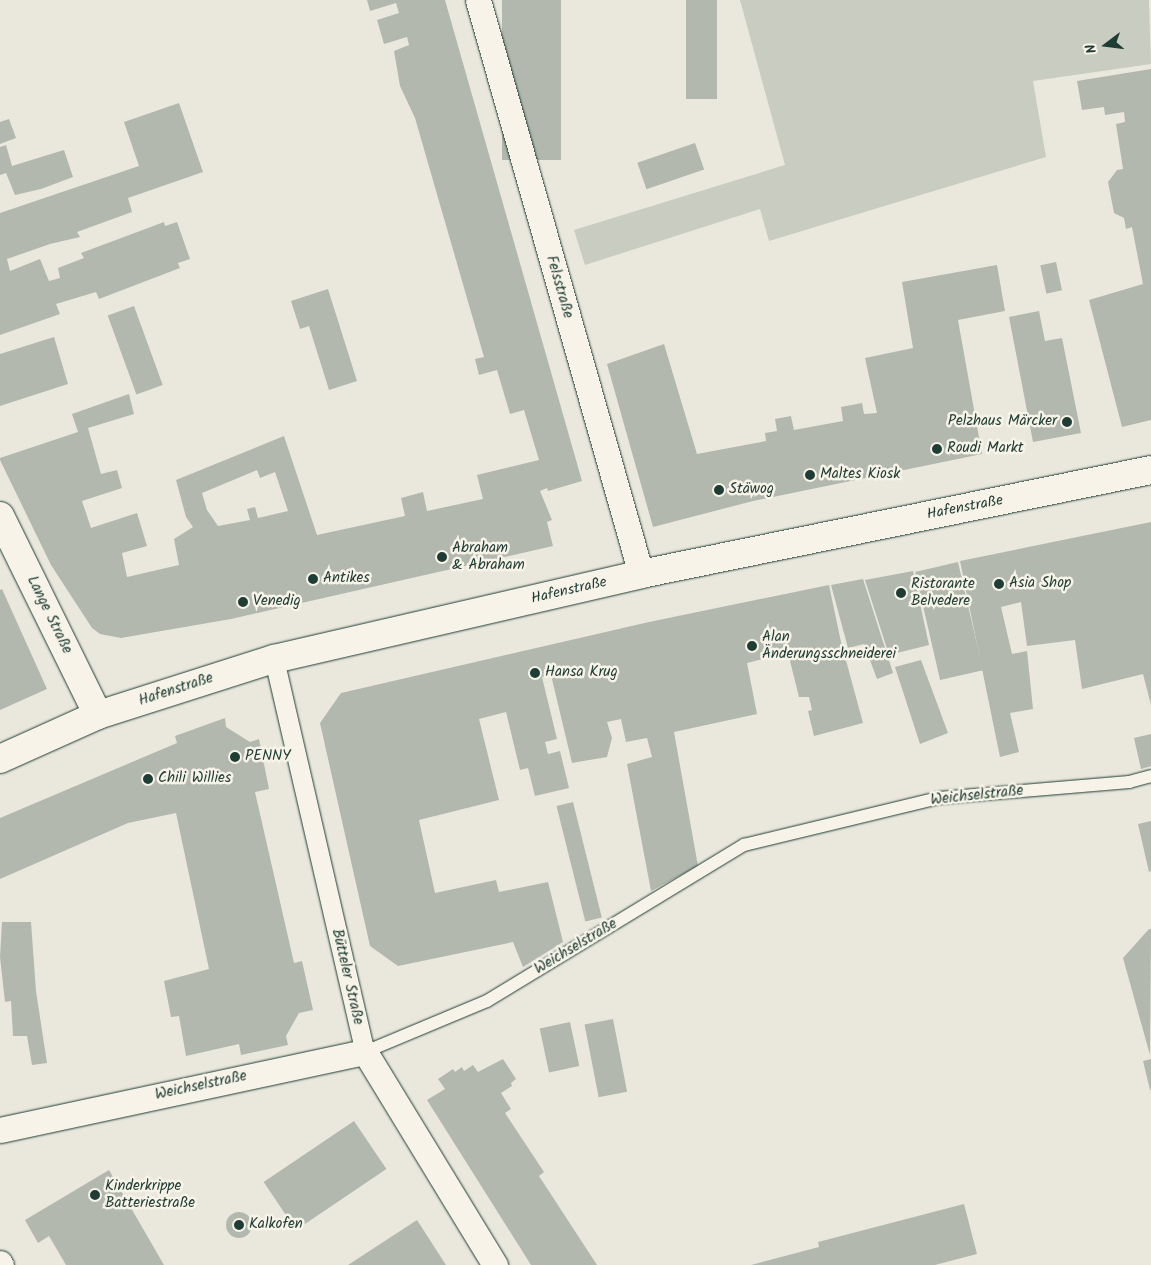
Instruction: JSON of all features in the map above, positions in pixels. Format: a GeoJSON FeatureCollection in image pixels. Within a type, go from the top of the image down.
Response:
{"type":"FeatureCollection","features":[{"type":"Feature","properties":{"kind":"street","name":"Felsstraße"},"geometry":{"type":"LineString","coordinates":[[478,0],[641,574]]}},
{"type":"Feature","properties":{"kind":"street","name":"Hafenstraße"},"geometry":{"type":"LineString","coordinates":[[0,759],[98,715],[274,658],[641,574],[1151,470]]}},
{"type":"Feature","properties":{"kind":"street","name":"Lange Straße"},"geometry":{"type":"LineString","coordinates":[[0,516],[98,715]]}},
{"type":"Feature","properties":{"kind":"street","name":"Bütteler Straße"},"geometry":{"type":"LineString","coordinates":[[274,658],[365,1052],[495,1265]]}},
{"type":"Feature","properties":{"kind":"street","name":"Weichselstraße"},"geometry":{"type":"LineString","coordinates":[[0,1130],[365,1052]]}},
{"type":"Feature","properties":{"kind":"lane","name":"Weichselstraße"},"geometry":{"type":"LineString","coordinates":[[365,1052],[487,1001],[744,845],[939,798],[1130,782],[1151,776]]}},
{"type":"Feature","properties":{"kind":"shaded area"},"geometry":{"type":"Polygon","coordinates":[[[740,0],[1149,0],[1151,64],[1033,81],[1046,157],[769,241],[760,209],[585,265],[574,230],[785,165],[740,0]]]}},
{"type":"Feature","properties":{"kind":"building"},"geometry":{"type":"Polygon","coordinates":[[[367,0],[445,0],[582,481],[548,491],[547,488],[540,491],[552,520],[547,522],[553,546],[231,619],[121,638],[100,634],[92,628],[51,565],[0,460],[0,458],[78,432],[72,414],[129,394],[134,414],[88,428],[101,474],[117,470],[122,488],[82,501],[91,528],[137,513],[147,546],[122,553],[127,577],[179,565],[174,539],[193,527],[186,517],[176,480],[284,436],[317,535],[405,516],[401,498],[423,492],[427,511],[483,499],[477,475],[539,460],[524,410],[510,414],[497,370],[479,375],[475,359],[484,357],[415,118],[400,86],[394,51],[409,45],[407,37],[384,44],[377,20],[399,13],[396,3],[370,11],[367,0]],[[257,470],[202,493],[207,510],[218,526],[250,520],[247,509],[255,507],[258,518],[288,511],[275,472],[260,478],[257,470]]]}},
{"type":"Feature","properties":{"kind":"building"},"geometry":{"type":"Polygon","coordinates":[[[502,0],[561,0],[561,160],[502,160],[502,0]]]}},
{"type":"Feature","properties":{"kind":"building"},"geometry":{"type":"Polygon","coordinates":[[[686,0],[717,0],[717,99],[686,99],[686,0]]]}},
{"type":"Feature","properties":{"kind":"building"},"geometry":{"type":"Polygon","coordinates":[[[1151,69],[1151,420],[1122,427],[1089,300],[1143,284],[1132,227],[1126,229],[1124,218],[1114,213],[1108,182],[1117,170],[1123,169],[1116,124],[1125,122],[1124,112],[1105,115],[1104,107],[1082,110],[1077,81],[1151,69]]]}},
{"type":"Feature","properties":{"kind":"building"},"geometry":{"type":"Polygon","coordinates":[[[179,103],[203,172],[128,198],[132,212],[77,232],[80,237],[50,244],[7,259],[10,271],[40,259],[49,281],[60,278],[58,268],[84,258],[81,253],[164,222],[165,226],[177,222],[190,259],[178,263],[180,268],[99,299],[96,292],[56,304],[60,314],[0,335],[0,213],[139,166],[124,122],[179,103]]]}},
{"type":"Feature","properties":{"kind":"building"},"geometry":{"type":"Polygon","coordinates":[[[9,119],[16,138],[0,144],[0,122],[9,119]]]}},
{"type":"Feature","properties":{"kind":"building"},"geometry":{"type":"Polygon","coordinates":[[[695,143],[704,169],[646,189],[637,163],[695,143]]]}},
{"type":"Feature","properties":{"kind":"building"},"geometry":{"type":"Polygon","coordinates":[[[6,145],[12,166],[64,150],[73,177],[41,189],[15,195],[6,173],[0,175],[0,147],[6,145]]]}},
{"type":"Feature","properties":{"kind":"building"},"geometry":{"type":"Polygon","coordinates":[[[1056,262],[1062,290],[1046,294],[1040,265],[1056,262]]]}},
{"type":"Feature","properties":{"kind":"building"},"geometry":{"type":"Polygon","coordinates":[[[997,265],[1005,311],[958,320],[982,454],[753,501],[653,527],[607,364],[664,344],[697,454],[766,441],[765,433],[777,431],[775,419],[791,416],[794,430],[843,421],[841,407],[862,403],[864,414],[877,413],[865,358],[913,348],[902,282],[997,265]]]}},
{"type":"Feature","properties":{"kind":"building"},"geometry":{"type":"Polygon","coordinates":[[[328,289],[357,381],[329,390],[309,326],[300,329],[291,301],[328,289]]]}},
{"type":"Feature","properties":{"kind":"building"},"geometry":{"type":"Polygon","coordinates":[[[134,306],[163,385],[136,395],[108,316],[134,306]]]}},
{"type":"Feature","properties":{"kind":"building"},"geometry":{"type":"Polygon","coordinates":[[[1039,311],[1045,341],[1062,338],[1081,433],[1033,442],[1009,317],[1039,311]]]}},
{"type":"Feature","properties":{"kind":"building"},"geometry":{"type":"Polygon","coordinates":[[[54,337],[68,384],[0,406],[0,354],[54,337]]]}},
{"type":"Feature","properties":{"kind":"building"},"geometry":{"type":"Polygon","coordinates":[[[1151,522],[1151,705],[1143,674],[1082,689],[1075,640],[1027,646],[1021,602],[1001,607],[1012,654],[1027,651],[1033,709],[1010,713],[1019,752],[1000,757],[960,561],[1151,522]]]}},
{"type":"Feature","properties":{"kind":"building"},"geometry":{"type":"Polygon","coordinates":[[[958,562],[983,670],[940,680],[915,572],[958,562]]]}},
{"type":"Feature","properties":{"kind":"building"},"geometry":{"type":"Polygon","coordinates":[[[913,571],[929,645],[889,655],[865,580],[913,571]]]}},
{"type":"Feature","properties":{"kind":"building"},"geometry":{"type":"Polygon","coordinates":[[[863,579],[893,673],[877,679],[864,644],[848,648],[831,585],[863,579]]]}},
{"type":"Feature","properties":{"kind":"building"},"geometry":{"type":"Polygon","coordinates":[[[829,585],[841,642],[863,723],[814,736],[808,711],[812,710],[809,697],[799,697],[788,653],[747,663],[757,714],[674,732],[698,866],[651,891],[627,764],[652,757],[647,738],[626,742],[621,719],[607,722],[612,738],[607,757],[572,763],[551,675],[542,677],[557,739],[545,742],[548,754],[560,751],[569,788],[535,796],[528,768],[520,770],[506,712],[479,719],[499,800],[419,820],[435,893],[496,880],[499,892],[548,882],[563,942],[523,967],[513,942],[398,966],[370,946],[320,723],[341,693],[649,622],[829,585]]]}},
{"type":"Feature","properties":{"kind":"building"},"geometry":{"type":"Polygon","coordinates":[[[2,589],[47,689],[0,710],[0,590],[2,589]]]}},
{"type":"Feature","properties":{"kind":"building"},"geometry":{"type":"Polygon","coordinates":[[[921,660],[948,733],[920,744],[895,667],[921,660]]]}},
{"type":"Feature","properties":{"kind":"building"},"geometry":{"type":"Polygon","coordinates":[[[225,718],[226,727],[250,742],[259,739],[269,789],[255,792],[294,963],[302,961],[313,1010],[299,1013],[286,1036],[288,1045],[241,1055],[239,1044],[186,1056],[179,1016],[171,1017],[164,981],[209,969],[176,813],[128,823],[0,879],[0,818],[177,743],[175,736],[225,718]]]}},
{"type":"Feature","properties":{"kind":"building"},"geometry":{"type":"Polygon","coordinates":[[[1151,734],[1151,766],[1141,769],[1134,738],[1151,734]]]}},
{"type":"Feature","properties":{"kind":"building"},"geometry":{"type":"Polygon","coordinates":[[[573,802],[602,917],[585,922],[557,806],[573,802]]]}},
{"type":"Feature","properties":{"kind":"building"},"geometry":{"type":"Polygon","coordinates":[[[1151,821],[1151,871],[1149,872],[1138,824],[1151,821]]]}},
{"type":"Feature","properties":{"kind":"building"},"geometry":{"type":"Polygon","coordinates":[[[2,922],[31,922],[36,991],[47,1063],[32,1065],[27,1036],[13,1036],[11,1001],[5,1002],[0,957],[2,922]]]}},
{"type":"Feature","properties":{"kind":"building"},"geometry":{"type":"Polygon","coordinates":[[[1151,929],[1150,1055],[1123,958],[1151,929]]]}},
{"type":"Feature","properties":{"kind":"building"},"geometry":{"type":"Polygon","coordinates":[[[613,1019],[627,1092],[599,1097],[585,1025],[613,1019]]]}},
{"type":"Feature","properties":{"kind":"building"},"geometry":{"type":"Polygon","coordinates":[[[570,1022],[579,1066],[549,1072],[540,1028],[570,1022]]]}},
{"type":"Feature","properties":{"kind":"building"},"geometry":{"type":"Polygon","coordinates":[[[503,1059],[516,1079],[511,1083],[512,1086],[501,1093],[511,1109],[505,1113],[544,1172],[539,1176],[597,1265],[531,1265],[427,1100],[445,1089],[438,1079],[453,1069],[455,1072],[462,1067],[464,1071],[473,1065],[478,1072],[503,1059]]]}},
{"type":"Feature","properties":{"kind":"building"},"geometry":{"type":"Polygon","coordinates":[[[1151,1059],[1151,1090],[1150,1090],[1143,1061],[1151,1059]]]}},
{"type":"Feature","properties":{"kind":"building"},"geometry":{"type":"Polygon","coordinates":[[[354,1121],[386,1169],[296,1230],[264,1182],[354,1121]]]}},
{"type":"Feature","properties":{"kind":"building","name":"Kinderkrippe Batteriestraße"},"geometry":{"type":"Polygon","coordinates":[[[109,1170],[164,1265],[66,1265],[49,1236],[38,1243],[25,1220],[109,1170]]]}},
{"type":"Feature","properties":{"kind":"building"},"geometry":{"type":"Polygon","coordinates":[[[964,1204],[977,1254],[935,1265],[751,1265],[819,1247],[818,1242],[964,1204]]]}},
{"type":"Feature","properties":{"kind":"building","name":"Kalkofen"},"geometry":{"type":"Polygon","coordinates":[[[239,1212],[248,1216],[252,1225],[248,1234],[239,1238],[230,1234],[226,1225],[230,1216],[239,1212]]]}},
{"type":"Feature","properties":{"kind":"building"},"geometry":{"type":"Polygon","coordinates":[[[417,1220],[446,1265],[348,1265],[417,1220]]]}},
{"type":"Feature","properties":{"kind":"place","name":"Pelzhaus Märcker"},"geometry":{"type":"Point","coordinates":[1067,422]}},
{"type":"Feature","properties":{"kind":"place","name":"Roudi Markt"},"geometry":{"type":"Point","coordinates":[937,449]}},
{"type":"Feature","properties":{"kind":"place","name":"Maltes Kiosk"},"geometry":{"type":"Point","coordinates":[810,475]}},
{"type":"Feature","properties":{"kind":"place","name":"Stäwog"},"geometry":{"type":"Point","coordinates":[719,490]}},
{"type":"Feature","properties":{"kind":"place","name":"Abraham & Abraham"},"geometry":{"type":"Point","coordinates":[442,557]}},
{"type":"Feature","properties":{"kind":"place","name":"Antikes"},"geometry":{"type":"Point","coordinates":[313,579]}},
{"type":"Feature","properties":{"kind":"place","name":"Asia Shop"},"geometry":{"type":"Point","coordinates":[999,584]}},
{"type":"Feature","properties":{"kind":"place","name":"Ristorante Belvedere"},"geometry":{"type":"Point","coordinates":[901,593]}},
{"type":"Feature","properties":{"kind":"place","name":"Venedig"},"geometry":{"type":"Point","coordinates":[243,602]}},
{"type":"Feature","properties":{"kind":"place","name":"Alan Änderungsschneiderei"},"geometry":{"type":"Point","coordinates":[752,646]}},
{"type":"Feature","properties":{"kind":"place","name":"Hansa Krug"},"geometry":{"type":"Point","coordinates":[535,673]}},
{"type":"Feature","properties":{"kind":"place","name":"PENNY"},"geometry":{"type":"Point","coordinates":[235,757]}},
{"type":"Feature","properties":{"kind":"place","name":"Chili Willies"},"geometry":{"type":"Point","coordinates":[148,779]}},
{"type":"Feature","properties":{"kind":"place","name":"Kinderkrippe Batteriestraße"},"geometry":{"type":"Point","coordinates":[95,1195]}},
{"type":"Feature","properties":{"kind":"place","name":"Kalkofen"},"geometry":{"type":"Point","coordinates":[239,1225]}}]}
